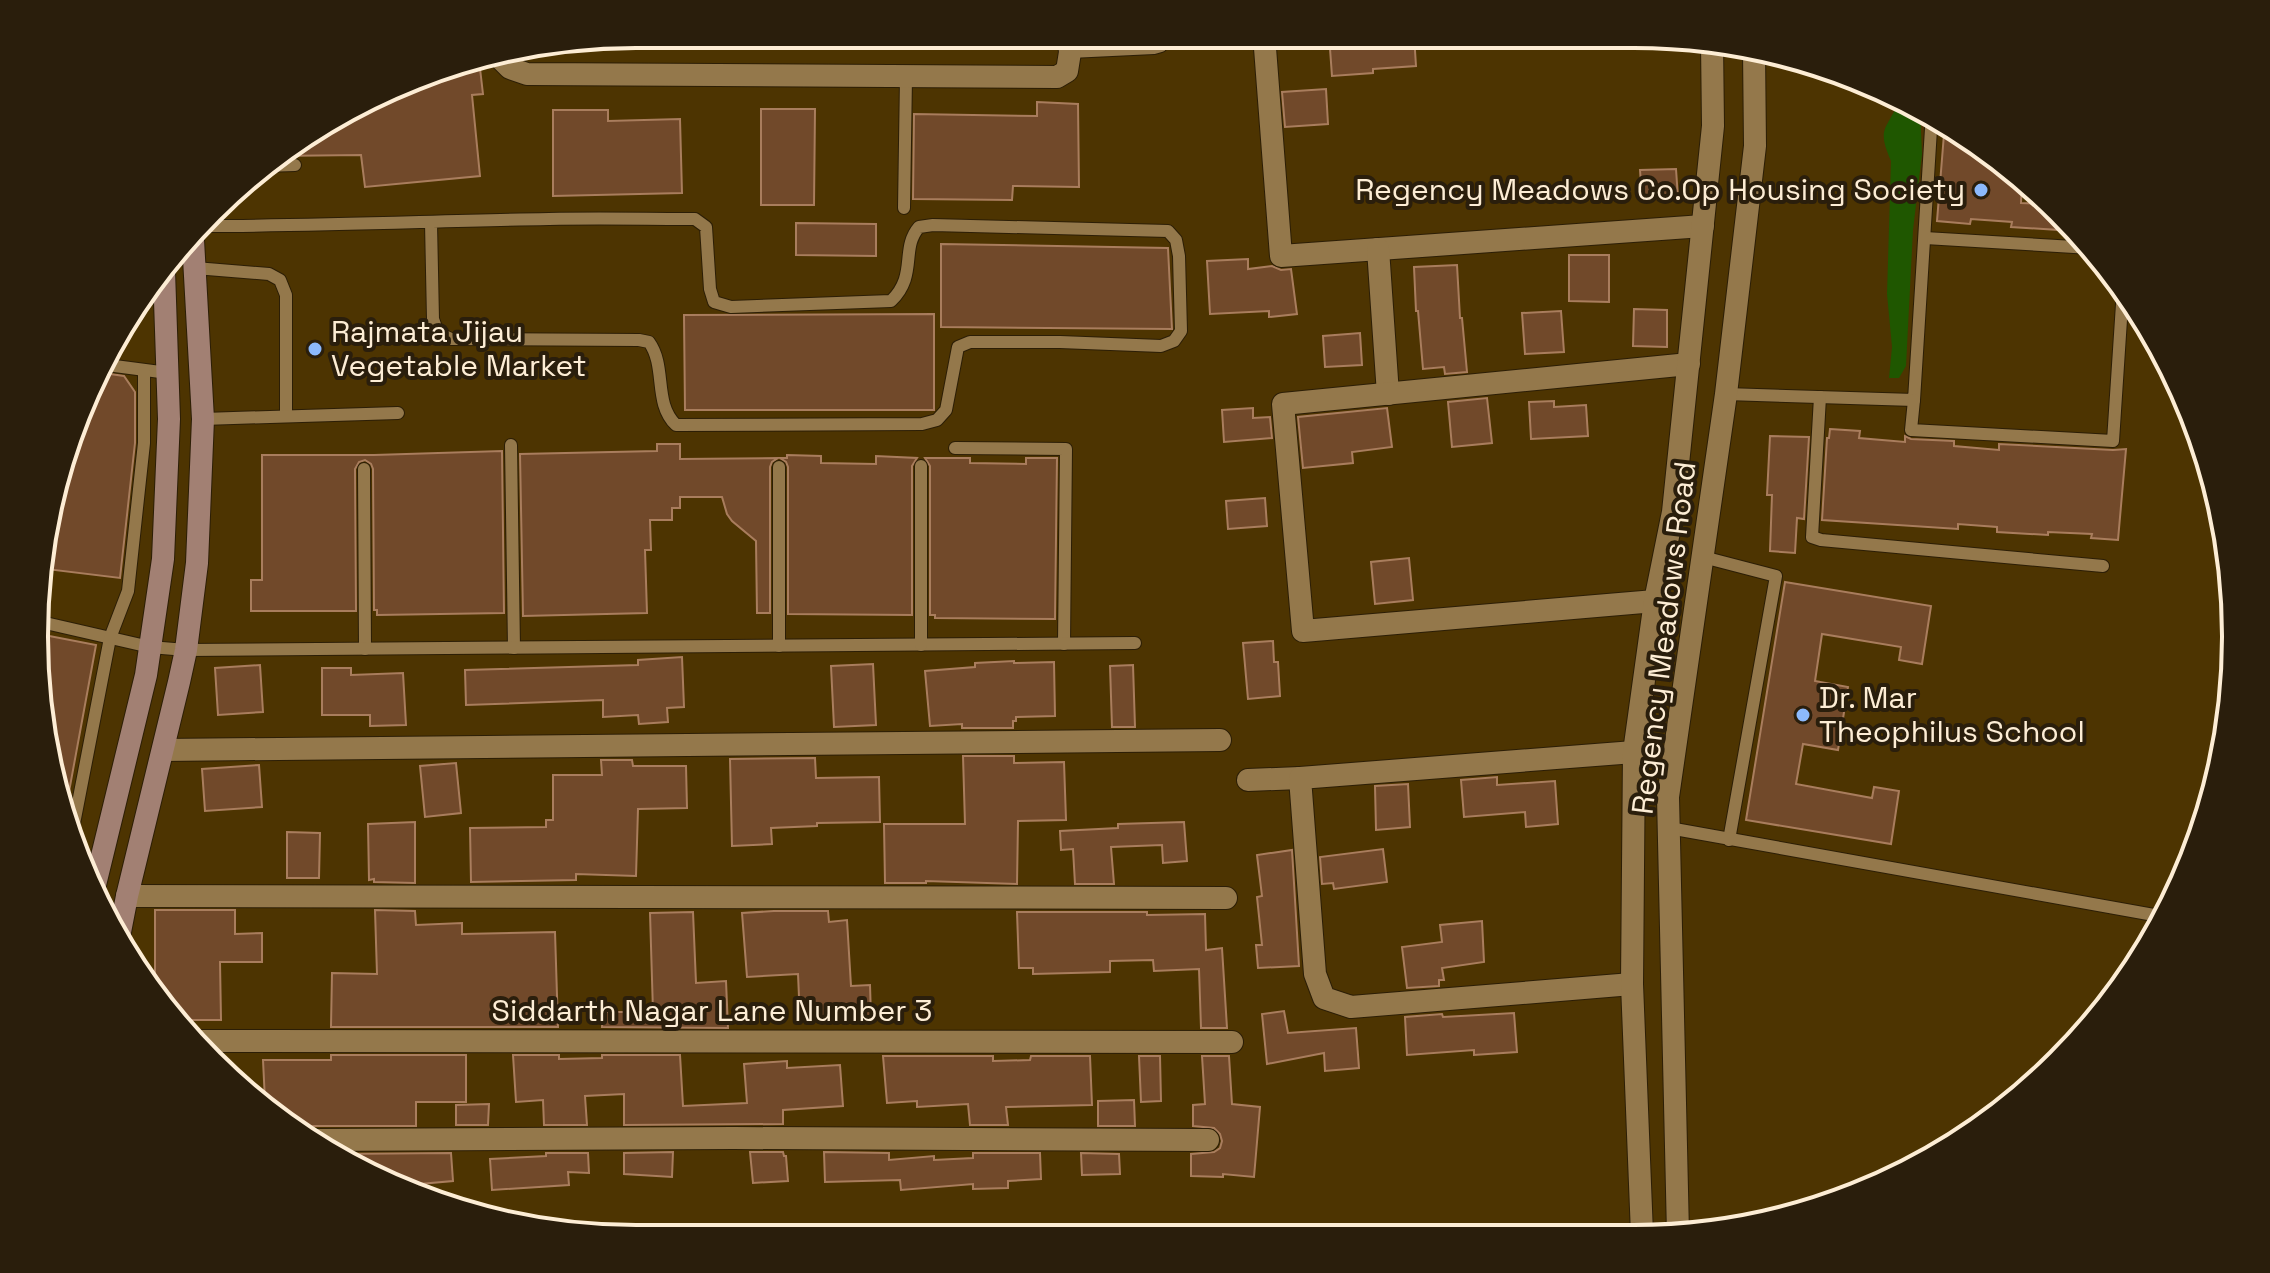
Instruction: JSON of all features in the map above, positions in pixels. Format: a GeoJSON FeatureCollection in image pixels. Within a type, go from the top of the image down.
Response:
{"type":"FeatureCollection","features":[{"type":"Feature","properties":{"kind":"main road"},"geometry":{"type":"LineString","coordinates":[[122,922],[186,650],[197,563],[203,419],[194,248]]}},
{"type":"Feature","properties":{"kind":"main road"},"geometry":{"type":"LineString","coordinates":[[98,873],[146,675],[163,559],[169,419],[165,286]]}},
{"type":"Feature","properties":{"kind":"street"},"geometry":{"type":"LineString","coordinates":[[505,63],[527,74],[1057,77],[1067,71],[1069,48]]}},
{"type":"Feature","properties":{"kind":"street"},"geometry":{"type":"LineString","coordinates":[[1265,48],[1281,256],[1703,226]]}},
{"type":"Feature","properties":{"kind":"street"},"geometry":{"type":"LineString","coordinates":[[1642,1225],[1632,984],[1634,752],[1655,601],[1673,512],[1713,126],[1712,53]]}},
{"type":"Feature","properties":{"kind":"street","name":"Regency Meadows Road"},"geometry":{"type":"LineString","coordinates":[[1678,1223],[1668,797],[1726,394],[1755,146],[1754,60]]}},
{"type":"Feature","properties":{"kind":"street"},"geometry":{"type":"LineString","coordinates":[[1378,249],[1388,394]]}},
{"type":"Feature","properties":{"kind":"street"},"geometry":{"type":"LineString","coordinates":[[1655,601],[1303,631],[1283,404],[1689,364]]}},
{"type":"Feature","properties":{"kind":"street"},"geometry":{"type":"LineString","coordinates":[[163,750],[1220,740]]}},
{"type":"Feature","properties":{"kind":"street"},"geometry":{"type":"LineString","coordinates":[[1248,780],[1634,752]]}},
{"type":"Feature","properties":{"kind":"street"},"geometry":{"type":"LineString","coordinates":[[1300,778],[1315,974],[1324,998],[1351,1007],[1632,984]]}},
{"type":"Feature","properties":{"kind":"street"},"geometry":{"type":"LineString","coordinates":[[127,896],[1226,898]]}},
{"type":"Feature","properties":{"kind":"street","name":"Siddarth Nagar Lane Number 3"},"geometry":{"type":"LineString","coordinates":[[209,1041],[1232,1042]]}},
{"type":"Feature","properties":{"kind":"street"},"geometry":{"type":"LineString","coordinates":[[332,1140],[1208,1140]]}},
{"type":"Feature","properties":{"kind":"lane"},"geometry":{"type":"LineString","coordinates":[[1088,48],[1154,48]]}},
{"type":"Feature","properties":{"kind":"lane"},"geometry":{"type":"LineString","coordinates":[[904,208],[906,77]]}},
{"type":"Feature","properties":{"kind":"lane"},"geometry":{"type":"LineString","coordinates":[[1931,129],[1911,430],[2113,441],[2122,308]]}},
{"type":"Feature","properties":{"kind":"lane"},"geometry":{"type":"LineString","coordinates":[[284,165],[295,165]]}},
{"type":"Feature","properties":{"kind":"lane"},"geometry":{"type":"LineString","coordinates":[[215,226],[695,219],[706,227],[710,289],[714,302],[731,307],[891,301],[906,282],[912,236],[919,227],[1168,231],[1176,240],[1179,256],[1181,331],[1174,341],[1161,346],[970,342],[958,347],[946,410],[937,420],[922,424],[676,425],[664,410],[656,351],[649,342],[451,339],[438,333],[433,319],[431,223]]}},
{"type":"Feature","properties":{"kind":"lane"},"geometry":{"type":"LineString","coordinates":[[1925,238],[2075,247]]}},
{"type":"Feature","properties":{"kind":"lane"},"geometry":{"type":"LineString","coordinates":[[195,268],[269,274],[280,280],[286,295],[286,416]]}},
{"type":"Feature","properties":{"kind":"lane"},"geometry":{"type":"LineString","coordinates":[[114,366],[168,373]]}},
{"type":"Feature","properties":{"kind":"lane"},"geometry":{"type":"LineString","coordinates":[[76,815],[110,638],[128,591],[144,443],[144,371]]}},
{"type":"Feature","properties":{"kind":"lane"},"geometry":{"type":"LineString","coordinates":[[1726,394],[1914,400]]}},
{"type":"Feature","properties":{"kind":"lane"},"geometry":{"type":"LineString","coordinates":[[1820,397],[1812,537],[2103,566]]}},
{"type":"Feature","properties":{"kind":"lane"},"geometry":{"type":"LineString","coordinates":[[203,419],[398,413]]}},
{"type":"Feature","properties":{"kind":"lane"},"geometry":{"type":"LineString","coordinates":[[511,445],[514,648]]}},
{"type":"Feature","properties":{"kind":"lane"},"geometry":{"type":"LineString","coordinates":[[955,448],[1066,449],[1064,644]]}},
{"type":"Feature","properties":{"kind":"lane"},"geometry":{"type":"LineString","coordinates":[[921,466],[921,645]]}},
{"type":"Feature","properties":{"kind":"lane"},"geometry":{"type":"LineString","coordinates":[[779,467],[779,646]]}},
{"type":"Feature","properties":{"kind":"lane"},"geometry":{"type":"LineString","coordinates":[[364,469],[365,649]]}},
{"type":"Feature","properties":{"kind":"lane"},"geometry":{"type":"LineString","coordinates":[[1703,557],[1776,576],[1729,840]]}},
{"type":"Feature","properties":{"kind":"lane"},"geometry":{"type":"LineString","coordinates":[[48,624],[150,647],[186,650],[1135,643]]}},
{"type":"Feature","properties":{"kind":"lane"},"geometry":{"type":"LineString","coordinates":[[1669,828],[2152,915]]}},
{"type":"Feature","properties":{"kind":"green space"},"geometry":{"type":"Polygon","coordinates":[[[1895,109],[1921,123],[1922,154],[1913,230],[1906,366],[1899,378],[1889,378],[1892,347],[1887,294],[1891,161],[1884,140],[1885,128],[1895,109]]]}},
{"type":"Feature","properties":{"kind":"building"},"geometry":{"type":"Polygon","coordinates":[[[1330,48],[1415,48],[1416,66],[1332,76],[1330,48]]]}},
{"type":"Feature","properties":{"kind":"building"},"geometry":{"type":"Polygon","coordinates":[[[480,69],[483,94],[472,95],[480,176],[365,187],[361,155],[298,156],[376,109],[447,79],[480,69]]]}},
{"type":"Feature","properties":{"kind":"building"},"geometry":{"type":"Polygon","coordinates":[[[1326,89],[1328,124],[1285,127],[1282,92],[1326,89]]]}},
{"type":"Feature","properties":{"kind":"building"},"geometry":{"type":"Polygon","coordinates":[[[1037,102],[1078,104],[1079,187],[1013,186],[1012,200],[913,199],[914,114],[1037,116],[1037,102]]]}},
{"type":"Feature","properties":{"kind":"building"},"geometry":{"type":"Polygon","coordinates":[[[761,109],[815,109],[814,205],[761,205],[761,109]]]}},
{"type":"Feature","properties":{"kind":"building"},"geometry":{"type":"Polygon","coordinates":[[[553,110],[608,110],[608,121],[680,119],[682,193],[553,196],[553,110]]]}},
{"type":"Feature","properties":{"kind":"building","name":"Regency Meadows Co.Op Housing Society"},"geometry":{"type":"Polygon","coordinates":[[[1944,137],[2021,194],[2021,203],[2032,203],[2059,230],[2011,227],[2012,222],[1971,219],[1970,224],[1937,221],[1944,137]]]}},
{"type":"Feature","properties":{"kind":"building"},"geometry":{"type":"Polygon","coordinates":[[[1676,169],[1678,198],[1642,199],[1640,170],[1676,169]]]}},
{"type":"Feature","properties":{"kind":"building"},"geometry":{"type":"Polygon","coordinates":[[[796,223],[876,224],[876,256],[796,255],[796,223]]]}},
{"type":"Feature","properties":{"kind":"building"},"geometry":{"type":"Polygon","coordinates":[[[941,244],[1168,248],[1172,329],[941,327],[941,244]]]}},
{"type":"Feature","properties":{"kind":"building"},"geometry":{"type":"Polygon","coordinates":[[[1569,255],[1609,255],[1609,302],[1569,301],[1569,255]]]}},
{"type":"Feature","properties":{"kind":"building"},"geometry":{"type":"Polygon","coordinates":[[[1248,259],[1248,269],[1272,266],[1281,270],[1291,269],[1297,314],[1269,317],[1269,311],[1210,314],[1207,261],[1248,259]]]}},
{"type":"Feature","properties":{"kind":"building"},"geometry":{"type":"Polygon","coordinates":[[[1457,265],[1467,372],[1445,374],[1444,367],[1423,369],[1414,267],[1457,265]]]}},
{"type":"Feature","properties":{"kind":"building"},"geometry":{"type":"Polygon","coordinates":[[[1634,309],[1667,310],[1667,347],[1633,346],[1634,309]]]}},
{"type":"Feature","properties":{"kind":"building"},"geometry":{"type":"Polygon","coordinates":[[[1561,311],[1564,352],[1525,354],[1522,313],[1561,311]]]}},
{"type":"Feature","properties":{"kind":"building"},"geometry":{"type":"Polygon","coordinates":[[[934,314],[934,410],[685,410],[684,315],[934,314]]]}},
{"type":"Feature","properties":{"kind":"building"},"geometry":{"type":"Polygon","coordinates":[[[1360,333],[1362,365],[1325,367],[1323,336],[1360,333]]]}},
{"type":"Feature","properties":{"kind":"building"},"geometry":{"type":"Polygon","coordinates":[[[110,374],[124,376],[135,392],[135,443],[120,578],[52,570],[68,484],[79,447],[110,374]]]}},
{"type":"Feature","properties":{"kind":"building"},"geometry":{"type":"Polygon","coordinates":[[[1487,398],[1492,443],[1452,447],[1448,402],[1487,398]]]}},
{"type":"Feature","properties":{"kind":"building"},"geometry":{"type":"Polygon","coordinates":[[[1554,401],[1554,407],[1586,405],[1588,436],[1531,439],[1529,402],[1554,401]]]}},
{"type":"Feature","properties":{"kind":"building"},"geometry":{"type":"Polygon","coordinates":[[[1253,408],[1253,418],[1270,417],[1272,438],[1224,442],[1222,410],[1253,408]]]}},
{"type":"Feature","properties":{"kind":"building"},"geometry":{"type":"Polygon","coordinates":[[[1387,408],[1392,447],[1352,452],[1353,463],[1303,468],[1298,417],[1387,408]]]}},
{"type":"Feature","properties":{"kind":"building"},"geometry":{"type":"Polygon","coordinates":[[[1830,429],[1860,431],[1859,438],[1905,442],[1905,436],[1954,441],[1954,446],[1999,450],[1999,444],[2126,449],[2118,540],[2091,538],[2092,534],[1997,532],[1997,527],[1958,524],[1958,529],[1822,520],[1830,429]]]}},
{"type":"Feature","properties":{"kind":"building"},"geometry":{"type":"Polygon","coordinates":[[[1770,436],[1809,437],[1804,519],[1797,518],[1795,553],[1770,551],[1772,495],[1767,495],[1770,436]]]}},
{"type":"Feature","properties":{"kind":"building"},"geometry":{"type":"Polygon","coordinates":[[[657,444],[680,444],[680,459],[778,458],[770,467],[770,613],[757,613],[756,541],[732,521],[722,497],[680,497],[680,508],[672,508],[672,520],[650,520],[651,550],[645,550],[647,613],[523,616],[520,454],[657,451],[657,444]]]}},
{"type":"Feature","properties":{"kind":"building"},"geometry":{"type":"Polygon","coordinates":[[[502,451],[504,613],[377,615],[377,610],[374,610],[373,469],[365,460],[359,462],[355,469],[356,611],[251,611],[251,580],[262,580],[262,455],[502,451]]]}},
{"type":"Feature","properties":{"kind":"building"},"geometry":{"type":"Polygon","coordinates":[[[787,455],[821,456],[821,463],[876,464],[876,456],[917,458],[912,466],[912,615],[788,614],[788,467],[780,458],[787,458],[787,455]]]}},
{"type":"Feature","properties":{"kind":"building"},"geometry":{"type":"Polygon","coordinates":[[[925,458],[970,458],[970,463],[1026,464],[1026,458],[1057,458],[1055,619],[935,618],[935,615],[930,615],[930,466],[925,458]]]}},
{"type":"Feature","properties":{"kind":"building"},"geometry":{"type":"Polygon","coordinates":[[[1265,498],[1267,526],[1228,529],[1226,501],[1265,498]]]}},
{"type":"Feature","properties":{"kind":"building"},"geometry":{"type":"Polygon","coordinates":[[[1409,558],[1413,600],[1375,604],[1371,562],[1409,558]]]}},
{"type":"Feature","properties":{"kind":"building","name":"Dr. Mar Theophilus School"},"geometry":{"type":"Polygon","coordinates":[[[1785,582],[1931,606],[1922,664],[1899,660],[1901,647],[1822,634],[1815,681],[1848,687],[1838,750],[1803,744],[1796,784],[1872,798],[1874,787],[1899,791],[1891,844],[1746,820],[1785,582]]]}},
{"type":"Feature","properties":{"kind":"building"},"geometry":{"type":"Polygon","coordinates":[[[48,636],[96,645],[69,792],[53,713],[48,636]]]}},
{"type":"Feature","properties":{"kind":"building"},"geometry":{"type":"Polygon","coordinates":[[[1273,641],[1280,696],[1248,699],[1243,643],[1273,641]]]}},
{"type":"Feature","properties":{"kind":"building"},"geometry":{"type":"Polygon","coordinates":[[[682,657],[684,707],[667,708],[668,722],[639,724],[638,715],[603,717],[603,700],[466,705],[465,670],[638,665],[638,660],[682,657]]]}},
{"type":"Feature","properties":{"kind":"building"},"geometry":{"type":"Polygon","coordinates":[[[1014,661],[1054,662],[1055,716],[1016,717],[1013,728],[962,728],[962,724],[930,726],[925,671],[1014,661]]]}},
{"type":"Feature","properties":{"kind":"building"},"geometry":{"type":"Polygon","coordinates":[[[873,664],[876,725],[834,727],[831,666],[873,664]]]}},
{"type":"Feature","properties":{"kind":"building"},"geometry":{"type":"Polygon","coordinates":[[[260,665],[263,712],[218,715],[215,668],[260,665]]]}},
{"type":"Feature","properties":{"kind":"building"},"geometry":{"type":"Polygon","coordinates":[[[1133,665],[1135,727],[1112,727],[1110,666],[1133,665]]]}},
{"type":"Feature","properties":{"kind":"building"},"geometry":{"type":"Polygon","coordinates":[[[322,668],[351,668],[351,675],[403,673],[406,725],[370,726],[370,715],[322,715],[322,668]]]}},
{"type":"Feature","properties":{"kind":"building"},"geometry":{"type":"Polygon","coordinates":[[[963,756],[1014,756],[1014,763],[1064,762],[1066,820],[1018,821],[1017,884],[885,883],[884,824],[965,824],[963,756]]]}},
{"type":"Feature","properties":{"kind":"building"},"geometry":{"type":"Polygon","coordinates":[[[815,758],[816,778],[879,777],[880,822],[817,823],[817,826],[771,828],[772,844],[732,846],[730,759],[815,758]]]}},
{"type":"Feature","properties":{"kind":"building"},"geometry":{"type":"Polygon","coordinates":[[[601,760],[632,760],[633,766],[686,766],[687,808],[638,809],[636,876],[576,874],[576,880],[471,882],[470,828],[546,827],[546,820],[553,820],[553,775],[602,775],[601,760]]]}},
{"type":"Feature","properties":{"kind":"building"},"geometry":{"type":"Polygon","coordinates":[[[456,763],[461,813],[425,817],[420,766],[456,763]]]}},
{"type":"Feature","properties":{"kind":"building"},"geometry":{"type":"Polygon","coordinates":[[[259,765],[262,807],[205,811],[202,769],[259,765]]]}},
{"type":"Feature","properties":{"kind":"building"},"geometry":{"type":"Polygon","coordinates":[[[1497,777],[1497,785],[1555,781],[1558,824],[1526,827],[1525,812],[1464,817],[1461,780],[1497,777]]]}},
{"type":"Feature","properties":{"kind":"building"},"geometry":{"type":"Polygon","coordinates":[[[1408,784],[1410,827],[1376,830],[1375,786],[1408,784]]]}},
{"type":"Feature","properties":{"kind":"building"},"geometry":{"type":"Polygon","coordinates":[[[415,822],[415,883],[369,880],[368,824],[415,822]]]}},
{"type":"Feature","properties":{"kind":"building"},"geometry":{"type":"Polygon","coordinates":[[[1184,822],[1187,861],[1163,863],[1162,845],[1111,847],[1114,884],[1075,884],[1073,849],[1061,850],[1060,831],[1118,828],[1118,824],[1184,822]]]}},
{"type":"Feature","properties":{"kind":"building"},"geometry":{"type":"Polygon","coordinates":[[[287,832],[320,833],[319,878],[287,878],[287,832]]]}},
{"type":"Feature","properties":{"kind":"building"},"geometry":{"type":"Polygon","coordinates":[[[1383,849],[1387,882],[1334,889],[1333,883],[1322,884],[1320,857],[1383,849]]]}},
{"type":"Feature","properties":{"kind":"building"},"geometry":{"type":"Polygon","coordinates":[[[1292,850],[1299,966],[1258,968],[1256,945],[1262,945],[1257,897],[1262,896],[1257,855],[1292,850]]]}},
{"type":"Feature","properties":{"kind":"building"},"geometry":{"type":"Polygon","coordinates":[[[155,910],[235,910],[235,934],[262,933],[262,962],[220,962],[221,1020],[190,1020],[155,974],[155,910]]]}},
{"type":"Feature","properties":{"kind":"building"},"geometry":{"type":"Polygon","coordinates":[[[375,910],[415,911],[416,925],[462,923],[462,934],[555,932],[558,1027],[331,1027],[332,973],[377,974],[375,910]]]}},
{"type":"Feature","properties":{"kind":"building"},"geometry":{"type":"Polygon","coordinates":[[[828,911],[829,922],[847,920],[851,986],[870,985],[871,1017],[800,1020],[798,974],[747,977],[742,913],[828,911]]]}},
{"type":"Feature","properties":{"kind":"building"},"geometry":{"type":"Polygon","coordinates":[[[693,912],[696,983],[726,981],[728,1028],[602,1027],[603,1012],[653,1012],[650,913],[693,912]]]}},
{"type":"Feature","properties":{"kind":"building"},"geometry":{"type":"Polygon","coordinates":[[[1017,912],[1205,914],[1206,950],[1222,948],[1227,1028],[1201,1028],[1199,969],[1154,971],[1153,960],[1110,961],[1110,972],[1033,974],[1033,968],[1019,968],[1017,912]]]}},
{"type":"Feature","properties":{"kind":"building"},"geometry":{"type":"Polygon","coordinates":[[[1482,921],[1484,962],[1442,968],[1444,980],[1439,980],[1439,986],[1407,988],[1402,947],[1442,942],[1440,925],[1482,921]]]}},
{"type":"Feature","properties":{"kind":"building"},"geometry":{"type":"Polygon","coordinates":[[[1284,1011],[1288,1033],[1356,1028],[1359,1068],[1325,1071],[1324,1053],[1267,1064],[1262,1014],[1284,1011]]]}},
{"type":"Feature","properties":{"kind":"building"},"geometry":{"type":"Polygon","coordinates":[[[1514,1013],[1517,1052],[1474,1055],[1474,1050],[1407,1055],[1405,1017],[1514,1013]]]}},
{"type":"Feature","properties":{"kind":"building"},"geometry":{"type":"Polygon","coordinates":[[[331,1055],[466,1055],[466,1102],[416,1102],[416,1126],[311,1127],[265,1092],[263,1060],[331,1060],[331,1055]]]}},
{"type":"Feature","properties":{"kind":"building"},"geometry":{"type":"Polygon","coordinates":[[[513,1055],[559,1055],[559,1059],[602,1058],[602,1055],[680,1055],[683,1106],[747,1103],[744,1064],[787,1061],[787,1068],[840,1065],[843,1106],[783,1110],[783,1124],[624,1125],[624,1094],[585,1096],[587,1125],[544,1125],[543,1100],[516,1102],[513,1055]]]}},
{"type":"Feature","properties":{"kind":"building"},"geometry":{"type":"Polygon","coordinates":[[[883,1056],[993,1056],[993,1061],[1030,1060],[1031,1056],[1090,1056],[1092,1105],[1006,1107],[1008,1125],[970,1125],[968,1104],[917,1107],[917,1101],[887,1103],[883,1056]]]}},
{"type":"Feature","properties":{"kind":"building"},"geometry":{"type":"Polygon","coordinates":[[[1139,1056],[1160,1056],[1161,1101],[1141,1102],[1139,1056]]]}},
{"type":"Feature","properties":{"kind":"building"},"geometry":{"type":"Polygon","coordinates":[[[1202,1056],[1229,1056],[1232,1104],[1260,1107],[1254,1177],[1223,1174],[1223,1177],[1191,1176],[1191,1154],[1214,1152],[1220,1148],[1222,1141],[1214,1128],[1193,1126],[1193,1105],[1205,1104],[1202,1056]]]}},
{"type":"Feature","properties":{"kind":"building"},"geometry":{"type":"Polygon","coordinates":[[[1134,1100],[1135,1126],[1098,1126],[1098,1101],[1134,1100]]]}},
{"type":"Feature","properties":{"kind":"building"},"geometry":{"type":"Polygon","coordinates":[[[489,1104],[488,1125],[456,1125],[456,1105],[489,1104]]]}},
{"type":"Feature","properties":{"kind":"building"},"geometry":{"type":"Polygon","coordinates":[[[673,1152],[672,1177],[624,1174],[624,1153],[673,1152]]]}},
{"type":"Feature","properties":{"kind":"building"},"geometry":{"type":"Polygon","coordinates":[[[750,1152],[783,1152],[788,1181],[753,1183],[750,1152]]]}},
{"type":"Feature","properties":{"kind":"building"},"geometry":{"type":"Polygon","coordinates":[[[824,1152],[889,1153],[889,1160],[934,1156],[934,1160],[973,1158],[973,1153],[1040,1153],[1041,1179],[1008,1181],[1008,1188],[973,1189],[973,1184],[901,1190],[900,1180],[825,1182],[824,1152]]]}},
{"type":"Feature","properties":{"kind":"building"},"geometry":{"type":"Polygon","coordinates":[[[451,1153],[453,1181],[421,1184],[357,1154],[451,1153]]]}},
{"type":"Feature","properties":{"kind":"building"},"geometry":{"type":"Polygon","coordinates":[[[546,1153],[588,1153],[589,1173],[568,1172],[569,1185],[492,1190],[490,1159],[546,1156],[546,1153]]]}},
{"type":"Feature","properties":{"kind":"building"},"geometry":{"type":"Polygon","coordinates":[[[1081,1153],[1119,1154],[1120,1174],[1082,1175],[1081,1153]]]}},
{"type":"Feature","properties":{"kind":"place","name":"Regency Meadows Co.Op Housing Society"},"geometry":{"type":"Point","coordinates":[1981,190]}},
{"type":"Feature","properties":{"kind":"place","name":"Rajmata Jijau Vegetable Market"},"geometry":{"type":"Point","coordinates":[315,349]}},
{"type":"Feature","properties":{"kind":"place","name":"Dr. Mar Theophilus School"},"geometry":{"type":"Point","coordinates":[1803,715]}}]}
